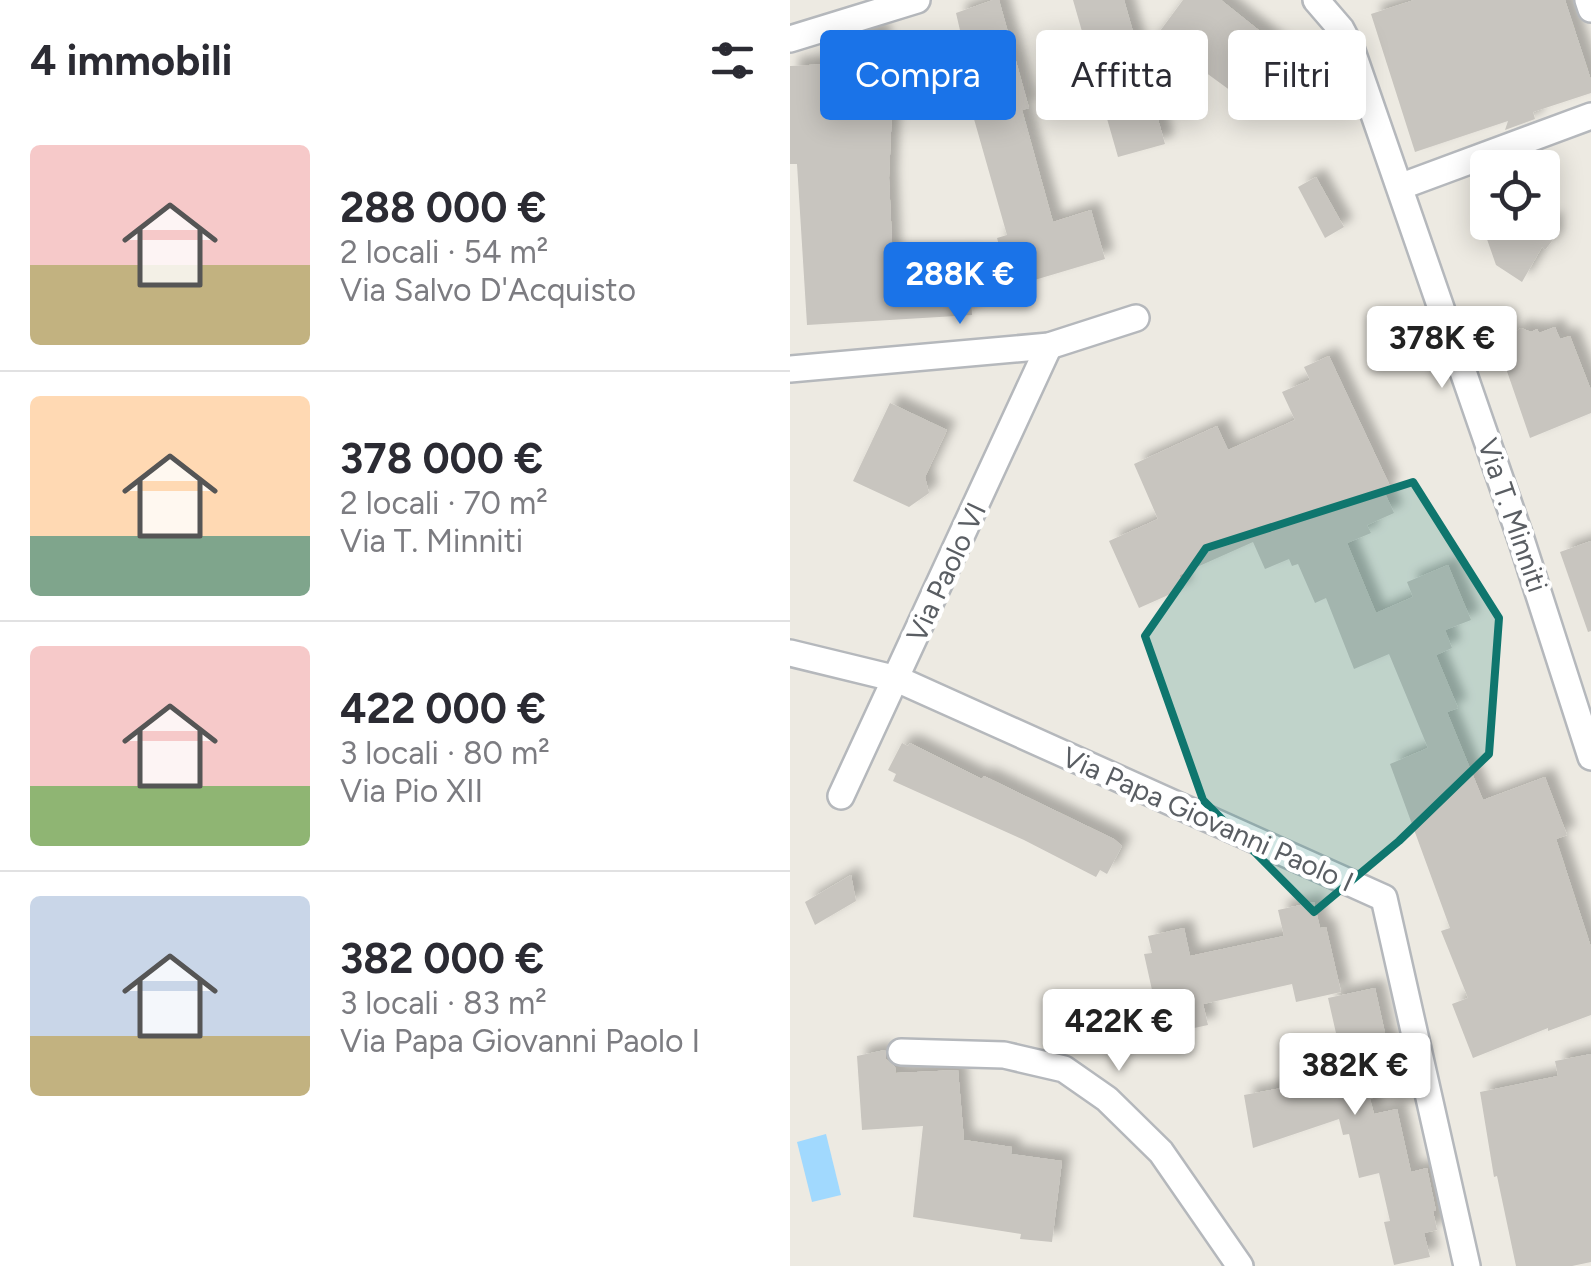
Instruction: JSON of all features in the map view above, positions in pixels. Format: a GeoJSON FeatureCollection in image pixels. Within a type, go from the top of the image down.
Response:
{"type":"FeatureCollection","features":[{"type":"Feature","properties":{"kind":"street"},"geometry":{"type":"LineString","coordinates":[[790,38],[917,0]]}},
{"type":"Feature","properties":{"kind":"street"},"geometry":{"type":"LineString","coordinates":[[1588,0],[1591,9]]}},
{"type":"Feature","properties":{"kind":"street","name":"Via T. Minniti"},"geometry":{"type":"LineString","coordinates":[[1327,3],[1352,48],[1402,186],[1591,757]]}},
{"type":"Feature","properties":{"kind":"street"},"geometry":{"type":"LineString","coordinates":[[1402,186],[1591,116]]}},
{"type":"Feature","properties":{"kind":"street"},"geometry":{"type":"LineString","coordinates":[[790,370],[1050,346],[1136,318]]}},
{"type":"Feature","properties":{"kind":"street","name":"Via Paolo VI"},"geometry":{"type":"LineString","coordinates":[[841,796],[1050,346]]}},
{"type":"Feature","properties":{"kind":"street","name":"Via Papa Giovanni Paolo I"},"geometry":{"type":"LineString","coordinates":[[790,653],[897,679],[1384,898],[1468,1266]]}},
{"type":"Feature","properties":{"kind":"street"},"geometry":{"type":"LineString","coordinates":[[901,1052],[1004,1055],[1064,1069],[1107,1098],[1160,1152],[1240,1266]]}},
{"type":"Feature","properties":{"kind":"highlighted area"},"geometry":{"type":"Polygon","coordinates":[[[1413,482],[1499,618],[1489,754],[1399,841],[1314,912],[1203,800],[1145,636],[1206,548],[1413,482]]]}},
{"type":"Feature","properties":{"kind":"water"},"geometry":{"type":"Polygon","coordinates":[[[826,1134],[841,1195],[812,1202],[797,1142],[826,1134]]]}},
{"type":"Feature","properties":{"kind":"building"},"geometry":{"type":"Polygon","coordinates":[[[999,0],[1007,30],[960,30],[956,13],[999,0]]]}},
{"type":"Feature","properties":{"kind":"building"},"geometry":{"type":"Polygon","coordinates":[[[1073,0],[1124,0],[1133,30],[1082,30],[1073,0]]]}},
{"type":"Feature","properties":{"kind":"building"},"geometry":{"type":"Polygon","coordinates":[[[1183,0],[1221,0],[1259,30],[1228,30],[1228,89],[1208,74],[1208,30],[1161,30],[1183,0]]]}},
{"type":"Feature","properties":{"kind":"building"},"geometry":{"type":"Polygon","coordinates":[[[1414,0],[1565,0],[1591,80],[1591,93],[1533,112],[1535,119],[1505,130],[1508,121],[1415,152],[1371,14],[1414,0]]]}},
{"type":"Feature","properties":{"kind":"building"},"geometry":{"type":"Polygon","coordinates":[[[1016,61],[1029,108],[1022,110],[1053,222],[1091,210],[1105,259],[1011,287],[997,238],[1007,235],[974,120],[1016,120],[1016,61]]]}},
{"type":"Feature","properties":{"kind":"building"},"geometry":{"type":"Polygon","coordinates":[[[820,64],[820,120],[892,120],[889,178],[893,263],[969,257],[972,315],[807,325],[797,164],[790,164],[790,66],[820,64]]]}},
{"type":"Feature","properties":{"kind":"building"},"geometry":{"type":"Polygon","coordinates":[[[1107,120],[1158,120],[1165,144],[1118,157],[1107,120]]]}},
{"type":"Feature","properties":{"kind":"building"},"geometry":{"type":"Polygon","coordinates":[[[1316,177],[1344,227],[1325,238],[1298,187],[1316,177]]]}},
{"type":"Feature","properties":{"kind":"building"},"geometry":{"type":"Polygon","coordinates":[[[1487,240],[1553,240],[1545,250],[1542,247],[1522,282],[1496,265],[1487,240]]]}},
{"type":"Feature","properties":{"kind":"building"},"geometry":{"type":"Polygon","coordinates":[[[1555,327],[1560,339],[1570,336],[1591,390],[1591,413],[1530,438],[1500,351],[1508,337],[1521,328],[1531,332],[1537,329],[1539,333],[1555,327]]]}},
{"type":"Feature","properties":{"kind":"building"},"geometry":{"type":"Polygon","coordinates":[[[1329,356],[1390,486],[1383,489],[1394,513],[1367,525],[1371,533],[1347,543],[1376,613],[1413,597],[1407,582],[1448,565],[1471,620],[1445,630],[1452,648],[1436,655],[1458,708],[1447,712],[1483,800],[1545,777],[1567,835],[1556,839],[1591,947],[1591,1015],[1473,1058],[1452,1004],[1468,998],[1441,931],[1450,928],[1390,764],[1428,748],[1389,654],[1354,669],[1326,598],[1315,603],[1298,564],[1292,566],[1289,559],[1265,569],[1253,542],[1179,575],[1184,588],[1139,608],[1109,541],[1158,519],[1134,464],[1217,426],[1228,450],[1295,420],[1282,392],[1310,380],[1304,367],[1329,356]]]}},
{"type":"Feature","properties":{"kind":"building"},"geometry":{"type":"Polygon","coordinates":[[[890,403],[947,430],[925,477],[929,493],[909,507],[853,481],[890,403]]]}},
{"type":"Feature","properties":{"kind":"building"},"geometry":{"type":"Polygon","coordinates":[[[1591,541],[1591,631],[1588,632],[1560,552],[1591,541]]]}},
{"type":"Feature","properties":{"kind":"building"},"geometry":{"type":"Polygon","coordinates":[[[902,743],[910,743],[982,779],[984,776],[1114,839],[1122,846],[1107,874],[1100,870],[1096,877],[893,781],[896,774],[888,770],[902,743]]]}},
{"type":"Feature","properties":{"kind":"building"},"geometry":{"type":"Polygon","coordinates":[[[851,875],[856,901],[815,925],[805,902],[851,875]]]}},
{"type":"Feature","properties":{"kind":"building"},"geometry":{"type":"Polygon","coordinates":[[[1314,902],[1320,928],[1326,927],[1341,992],[1296,1002],[1292,984],[1203,1004],[1208,1025],[1162,1035],[1144,954],[1152,953],[1148,936],[1184,928],[1190,956],[1284,936],[1278,910],[1314,902]]]}},
{"type":"Feature","properties":{"kind":"building"},"geometry":{"type":"Polygon","coordinates":[[[1375,988],[1395,1078],[1391,1079],[1393,1090],[1370,1099],[1374,1114],[1397,1109],[1411,1172],[1427,1168],[1436,1211],[1437,1230],[1424,1233],[1430,1257],[1394,1265],[1384,1222],[1390,1221],[1379,1173],[1359,1178],[1349,1134],[1343,1135],[1339,1119],[1253,1148],[1244,1095],[1287,1087],[1283,1065],[1341,1055],[1328,998],[1375,988]]]}},
{"type":"Feature","properties":{"kind":"building"},"geometry":{"type":"Polygon","coordinates":[[[885,1050],[896,1073],[958,1070],[964,1140],[1012,1147],[1011,1154],[1062,1161],[1052,1242],[913,1217],[923,1126],[862,1130],[857,1056],[885,1050]]]}},
{"type":"Feature","properties":{"kind":"building"},"geometry":{"type":"Polygon","coordinates":[[[1591,1054],[1591,1262],[1516,1266],[1497,1176],[1494,1177],[1480,1092],[1558,1076],[1555,1061],[1591,1054]]]}}]}
